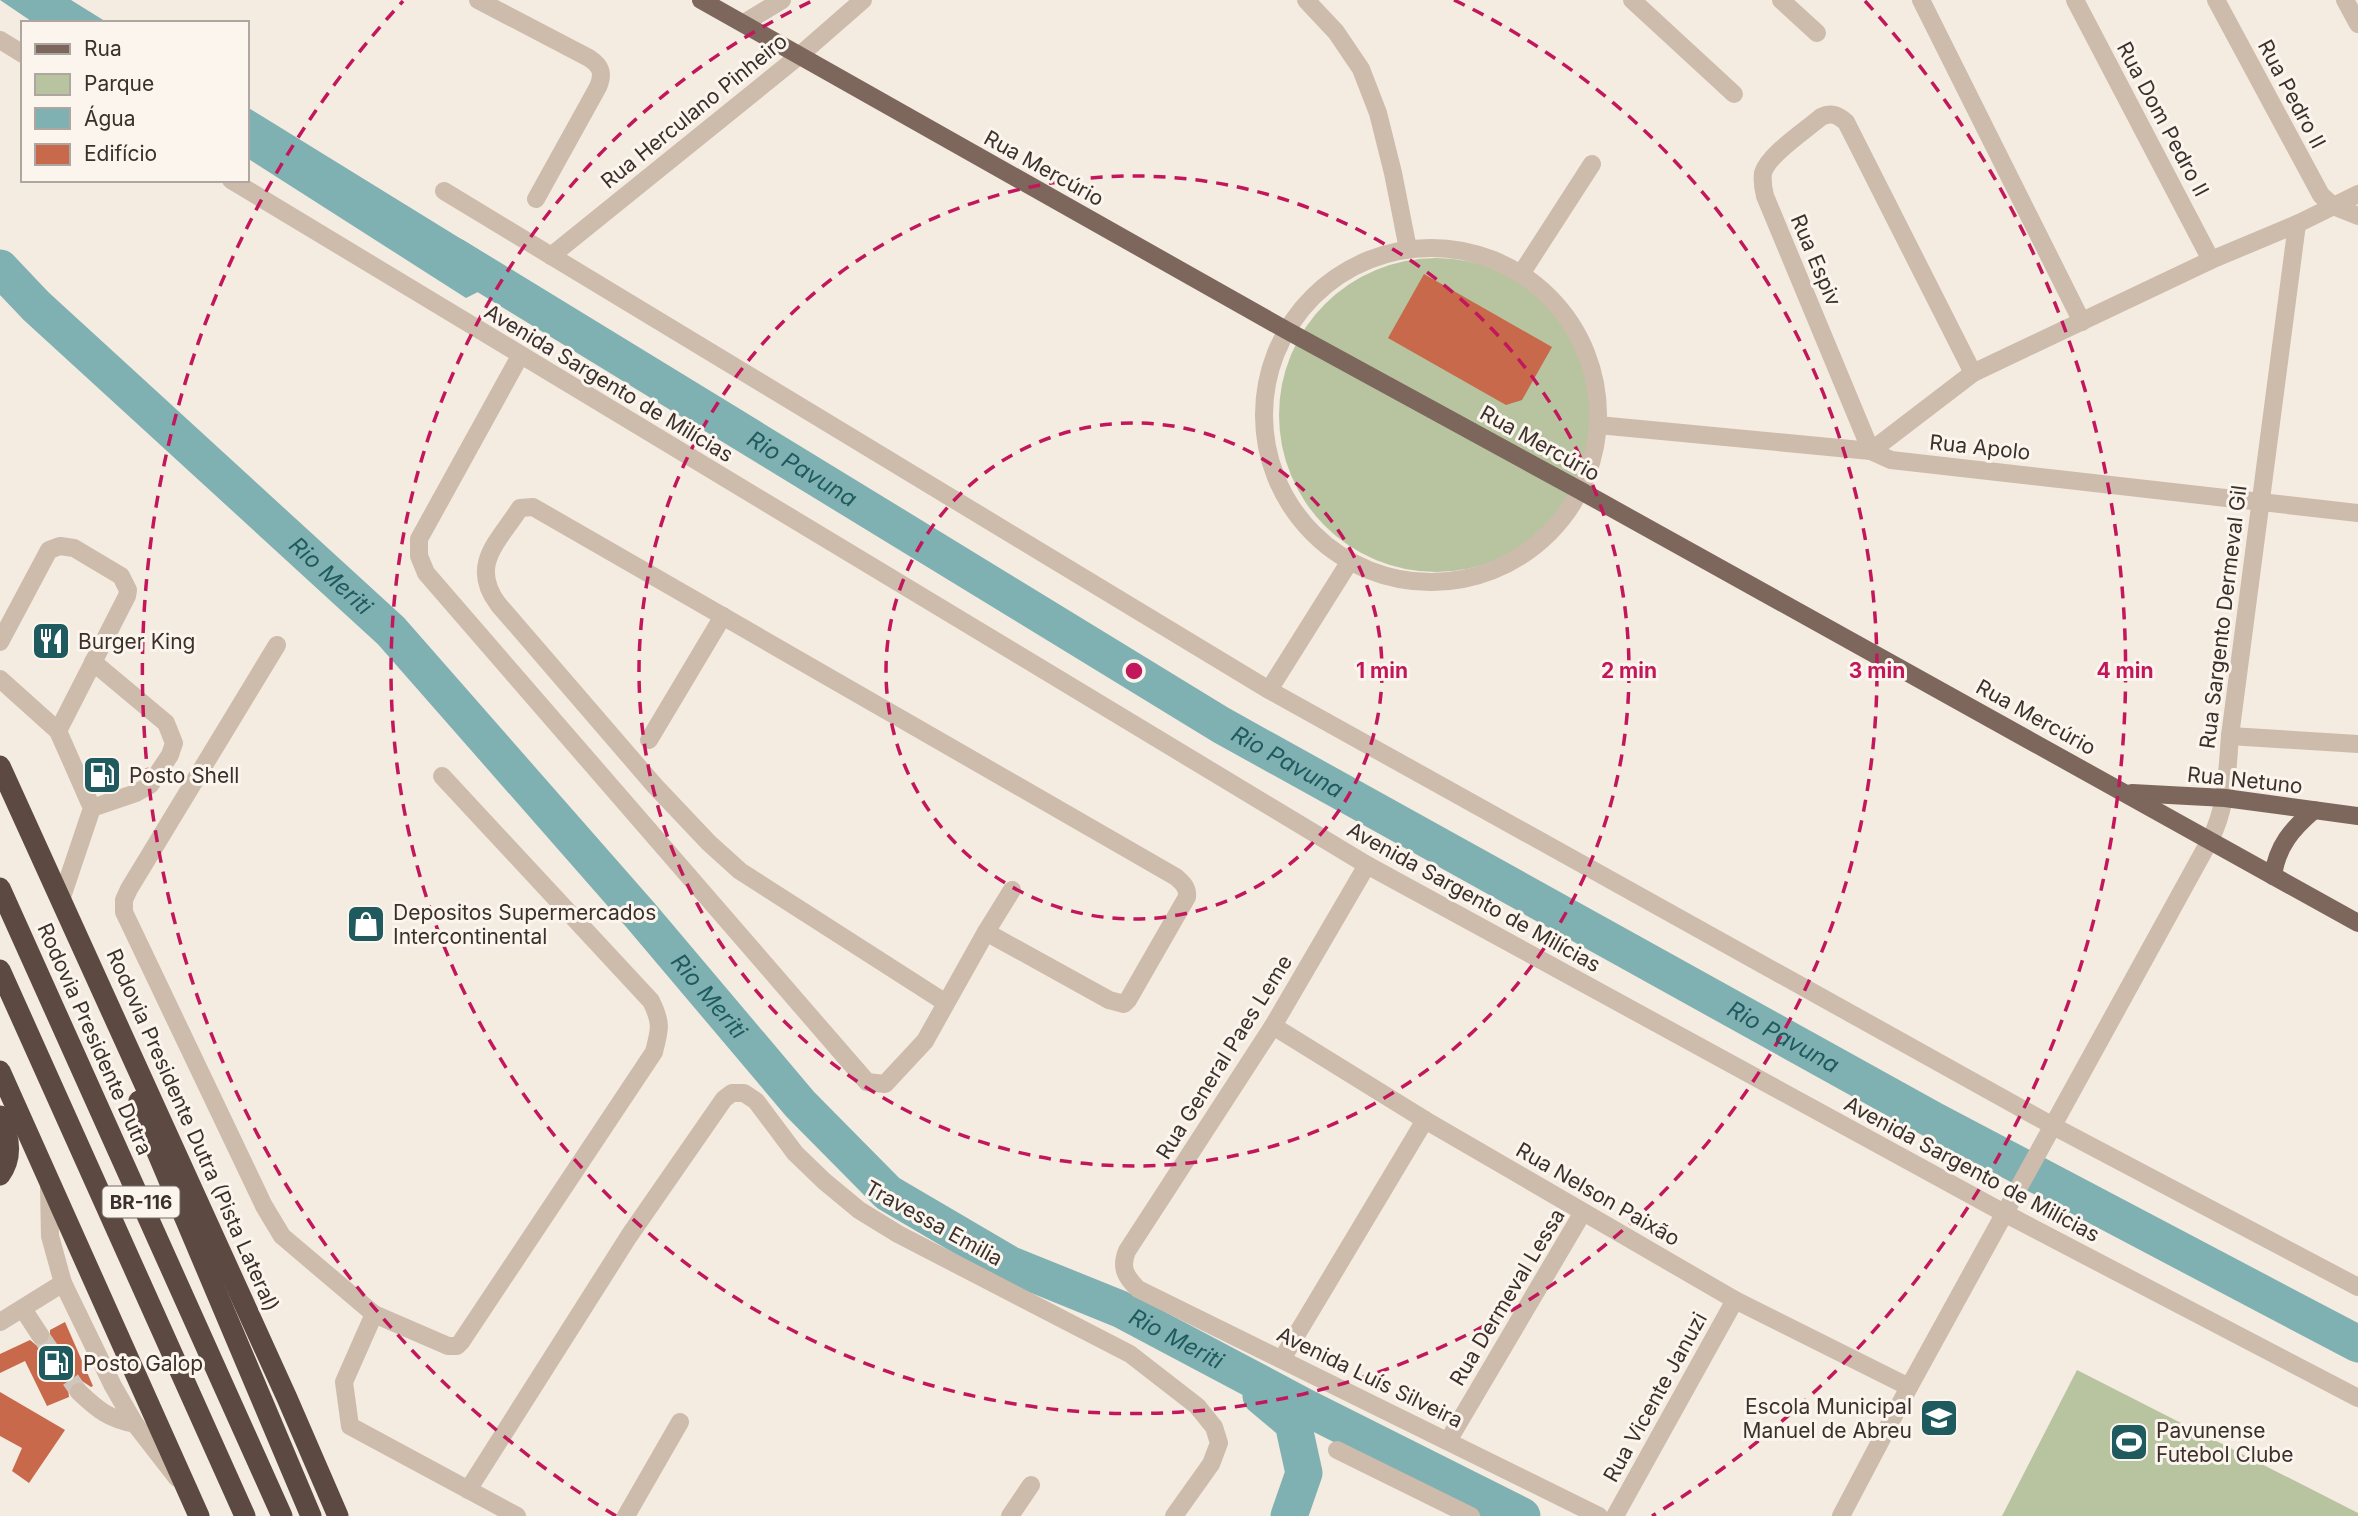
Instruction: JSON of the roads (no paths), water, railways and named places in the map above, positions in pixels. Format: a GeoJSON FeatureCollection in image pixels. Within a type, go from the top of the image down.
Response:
{"type":"FeatureCollection","features":[{"type":"Feature","properties":{"kind":"highway","name":"Rodovia Presidente Dutra (Pista Lateral)"},"geometry":{"type":"LineString","coordinates":[[0,766],[338,1516]]}},
{"type":"Feature","properties":{"kind":"highway","name":"Rodovia Presidente Dutra"},"geometry":{"type":"LineString","coordinates":[[0,888],[282,1516]]}},
{"type":"Feature","properties":{"kind":"highway","name":"BR-116"},"geometry":{"type":"LineString","coordinates":[[0,970],[245,1516]]}},
{"type":"Feature","properties":{"kind":"highway"},"geometry":{"type":"LineString","coordinates":[[94,973],[154,1145],[311,1516]]}},
{"type":"Feature","properties":{"kind":"highway"},"geometry":{"type":"LineString","coordinates":[[0,1071],[199,1516]]}},
{"type":"Feature","properties":{"kind":"highway"},"geometry":{"type":"LineString","coordinates":[[0,1115],[9,1140],[9,1151],[0,1175]]}},
{"type":"Feature","properties":{"kind":"main road","name":"Rua Mercúrio"},"geometry":{"type":"LineString","coordinates":[[701,0],[1286,330],[2127,792],[2358,923]]}},
{"type":"Feature","properties":{"kind":"main road","name":"Rua Netuno"},"geometry":{"type":"LineString","coordinates":[[2127,792],[2225,798],[2358,816]]}},
{"type":"Feature","properties":{"kind":"main road"},"geometry":{"type":"LineString","coordinates":[[2273,876],[2287,835],[2314,810]]}},
{"type":"Feature","properties":{"kind":"street"},"geometry":{"type":"LineString","coordinates":[[478,0],[589,58],[598,64],[602,73],[598,87],[536,199]]}},
{"type":"Feature","properties":{"kind":"street"},"geometry":{"type":"LineString","coordinates":[[744,23],[782,0]]}},
{"type":"Feature","properties":{"kind":"street","name":"Rua Herculano Pinheiro"},"geometry":{"type":"LineString","coordinates":[[551,256],[800,55],[863,0]]}},
{"type":"Feature","properties":{"kind":"street"},"geometry":{"type":"LineString","coordinates":[[1306,0],[1336,32],[1361,69],[1378,113],[1408,249]]}},
{"type":"Feature","properties":{"kind":"street"},"geometry":{"type":"LineString","coordinates":[[1632,0],[1734,94]]}},
{"type":"Feature","properties":{"kind":"street"},"geometry":{"type":"LineString","coordinates":[[1780,0],[1817,33]]}},
{"type":"Feature","properties":{"kind":"street"},"geometry":{"type":"LineString","coordinates":[[1921,0],[2082,322]]}},
{"type":"Feature","properties":{"kind":"street","name":"Rua Dom Pedro II"},"geometry":{"type":"LineString","coordinates":[[2075,0],[2211,260]]}},
{"type":"Feature","properties":{"kind":"street","name":"Rua Pedro II"},"geometry":{"type":"LineString","coordinates":[[2216,0],[2310,176],[2321,195],[2333,206]]}},
{"type":"Feature","properties":{"kind":"street"},"geometry":{"type":"LineString","coordinates":[[2345,0],[2358,24]]}},
{"type":"Feature","properties":{"kind":"street"},"geometry":{"type":"LineString","coordinates":[[0,40],[21,53]]}},
{"type":"Feature","properties":{"kind":"street","name":"Rua Espiv"},"geometry":{"type":"LineString","coordinates":[[1871,451],[1765,196],[1763,185],[1763,174],[1774,157],[1821,117],[1835,115],[1846,122],[1973,373]]}},
{"type":"Feature","properties":{"kind":"street"},"geometry":{"type":"LineString","coordinates":[[1521,274],[1592,164]]}},
{"type":"Feature","properties":{"kind":"street","name":"Avenida Sargento de Milícias"},"geometry":{"type":"LineString","coordinates":[[234,182],[1367,865],[2008,1205],[2358,1398]]}},
{"type":"Feature","properties":{"kind":"street"},"geometry":{"type":"LineString","coordinates":[[444,191],[1269,690],[2050,1131],[2358,1287]]}},
{"type":"Feature","properties":{"kind":"street"},"geometry":{"type":"LineString","coordinates":[[1871,451],[1973,373],[2211,260],[2297,224],[2358,194]]}},
{"type":"Feature","properties":{"kind":"street"},"geometry":{"type":"LineString","coordinates":[[2333,206],[2358,215]]}},
{"type":"Feature","properties":{"kind":"street","name":"Rua Sargento Dermeval Gil"},"geometry":{"type":"LineString","coordinates":[[1841,1516],[2222,813],[2297,224]]}},
{"type":"Feature","properties":{"kind":"street"},"geometry":{"type":"LineString","coordinates":[[1437,248],[1467,252],[1495,261],[1521,274],[1549,297],[1572,325],[1588,356],[1597,390],[1598,425],[1593,458],[1581,491],[1555,528],[1530,549],[1480,575],[1436,583],[1391,578],[1350,561],[1319,539],[1293,510],[1275,477],[1265,440],[1263,402],[1270,365],[1286,330],[1308,300],[1337,275],[1371,258],[1408,249],[1437,248]]}},
{"type":"Feature","properties":{"kind":"street"},"geometry":{"type":"LineString","coordinates":[[520,356],[419,538],[419,556],[426,573],[867,1082],[885,1084],[925,1041],[1012,890]]}},
{"type":"Feature","properties":{"kind":"street","name":"Rua Apolo"},"geometry":{"type":"LineString","coordinates":[[1598,425],[1871,451],[1891,460],[2358,513]]}},
{"type":"Feature","properties":{"kind":"street"},"geometry":{"type":"LineString","coordinates":[[946,1003],[724,859],[655,786],[498,604],[489,592],[484,570],[488,557],[520,508],[533,507],[1176,877],[1184,883],[1188,891],[1168,933],[1124,1004],[1109,1000],[986,932]]}},
{"type":"Feature","properties":{"kind":"street"},"geometry":{"type":"LineString","coordinates":[[0,642],[49,550],[60,546],[74,548],[121,576],[128,590],[58,731]]}},
{"type":"Feature","properties":{"kind":"street"},"geometry":{"type":"LineString","coordinates":[[1269,690],[1350,561]]}},
{"type":"Feature","properties":{"kind":"street"},"geometry":{"type":"LineString","coordinates":[[649,740],[723,617]]}},
{"type":"Feature","properties":{"kind":"street"},"geometry":{"type":"LineString","coordinates":[[277,645],[129,889],[124,900],[124,912],[272,1223],[282,1236],[374,1314],[448,1346],[457,1346],[654,1052],[661,1028],[651,1001],[442,776]]}},
{"type":"Feature","properties":{"kind":"street"},"geometry":{"type":"LineString","coordinates":[[92,808],[136,793],[150,785],[170,755],[174,743],[166,723],[93,662]]}},
{"type":"Feature","properties":{"kind":"street"},"geometry":{"type":"LineString","coordinates":[[0,679],[58,731],[92,808],[61,900]]}},
{"type":"Feature","properties":{"kind":"street"},"geometry":{"type":"LineString","coordinates":[[2230,736],[2358,744]]}},
{"type":"Feature","properties":{"kind":"street","name":"Rua General Paes Leme"},"geometry":{"type":"LineString","coordinates":[[1125,1272],[1123,1262],[1127,1251],[1273,1026],[1367,865]]}},
{"type":"Feature","properties":{"kind":"street","name":"Rua Nelson Paixão"},"geometry":{"type":"LineString","coordinates":[[1273,1026],[1425,1120],[1735,1300],[1909,1387]]}},
{"type":"Feature","properties":{"kind":"street","name":"Travessa Emilia"},"geometry":{"type":"LineString","coordinates":[[468,1490],[629,1236],[724,1099],[732,1093],[744,1093],[755,1101],[795,1153],[859,1210],[898,1234],[1130,1354],[1197,1406],[1214,1427],[1219,1443],[1212,1464],[1180,1509]]}},
{"type":"Feature","properties":{"kind":"street"},"geometry":{"type":"LineString","coordinates":[[1282,1359],[1425,1120]]}},
{"type":"Feature","properties":{"kind":"street"},"geometry":{"type":"LineString","coordinates":[[48,1175],[50,1236],[63,1283],[113,1387],[135,1424],[187,1491]]}},
{"type":"Feature","properties":{"kind":"street","name":"Rua Dermeval Lessa"},"geometry":{"type":"LineString","coordinates":[[1448,1441],[1583,1212]]}},
{"type":"Feature","properties":{"kind":"street","name":"Avenida Luís Silveira"},"geometry":{"type":"LineString","coordinates":[[1125,1272],[1138,1289],[1600,1516]]}},
{"type":"Feature","properties":{"kind":"street"},"geometry":{"type":"LineString","coordinates":[[0,1322],[63,1283]]}},
{"type":"Feature","properties":{"kind":"street","name":"Rua Vicente Januzi"},"geometry":{"type":"LineString","coordinates":[[1615,1516],[1735,1300]]}},
{"type":"Feature","properties":{"kind":"street"},"geometry":{"type":"LineString","coordinates":[[23,1309],[40,1335]]}},
{"type":"Feature","properties":{"kind":"street"},"geometry":{"type":"LineString","coordinates":[[374,1314],[344,1382],[350,1426],[517,1516]]}},
{"type":"Feature","properties":{"kind":"street"},"geometry":{"type":"LineString","coordinates":[[79,1392],[99,1411],[117,1421],[135,1424]]}},
{"type":"Feature","properties":{"kind":"street"},"geometry":{"type":"LineString","coordinates":[[626,1516],[680,1422]]}},
{"type":"Feature","properties":{"kind":"street"},"geometry":{"type":"LineString","coordinates":[[1337,1450],[1442,1510],[1471,1516]]}},
{"type":"Feature","properties":{"kind":"street"},"geometry":{"type":"LineString","coordinates":[[320,1473],[346,1516]]}},
{"type":"Feature","properties":{"kind":"street"},"geometry":{"type":"LineString","coordinates":[[1010,1516],[1031,1485]]}},
{"type":"Feature","properties":{"kind":"water"},"geometry":{"type":"Polygon","coordinates":[[[0,0],[71,0],[105,21],[31,21],[0,0]]]}},
{"type":"Feature","properties":{"kind":"water"},"geometry":{"type":"Polygon","coordinates":[[[248,108],[505,266],[496,283],[466,298],[248,159],[248,108]]]}},
{"type":"Feature","properties":{"kind":"waterway","name":"Rio Pavuna"},"geometry":{"type":"LineString","coordinates":[[454,256],[1221,725],[1933,1120],[2358,1344]]}},
{"type":"Feature","properties":{"kind":"waterway","name":"Rio Meriti"},"geometry":{"type":"LineString","coordinates":[[0,268],[36,306],[391,631],[642,917],[800,1104],[888,1193],[1009,1264],[1120,1309],[1305,1407],[1522,1516]]}},
{"type":"Feature","properties":{"kind":"waterway"},"geometry":{"type":"LineString","coordinates":[[1261,1396],[1293,1423],[1304,1473],[1289,1516]]}},
{"type":"Feature","properties":{"kind":"tunnel"},"geometry":{"type":"LineString","coordinates":[[40,1335],[79,1392]]}},
{"type":"Feature","properties":{"kind":"place","name":"Burger King"},"geometry":{"type":"Point","coordinates":[51,641]}},
{"type":"Feature","properties":{"kind":"place","name":"Posto Shell"},"geometry":{"type":"Point","coordinates":[102,775]}},
{"type":"Feature","properties":{"kind":"place","name":"Depositos Supermercados Intercontinental"},"geometry":{"type":"Point","coordinates":[366,924]}},
{"type":"Feature","properties":{"kind":"place","name":"Posto Galop"},"geometry":{"type":"Point","coordinates":[56,1363]}},
{"type":"Feature","properties":{"kind":"place","name":"Escola Municipal Manuel de Abreu"},"geometry":{"type":"Point","coordinates":[1939,1418]}},
{"type":"Feature","properties":{"kind":"place","name":"Pavunense Futebol Clube"},"geometry":{"type":"Point","coordinates":[2129,1442]}}]}
